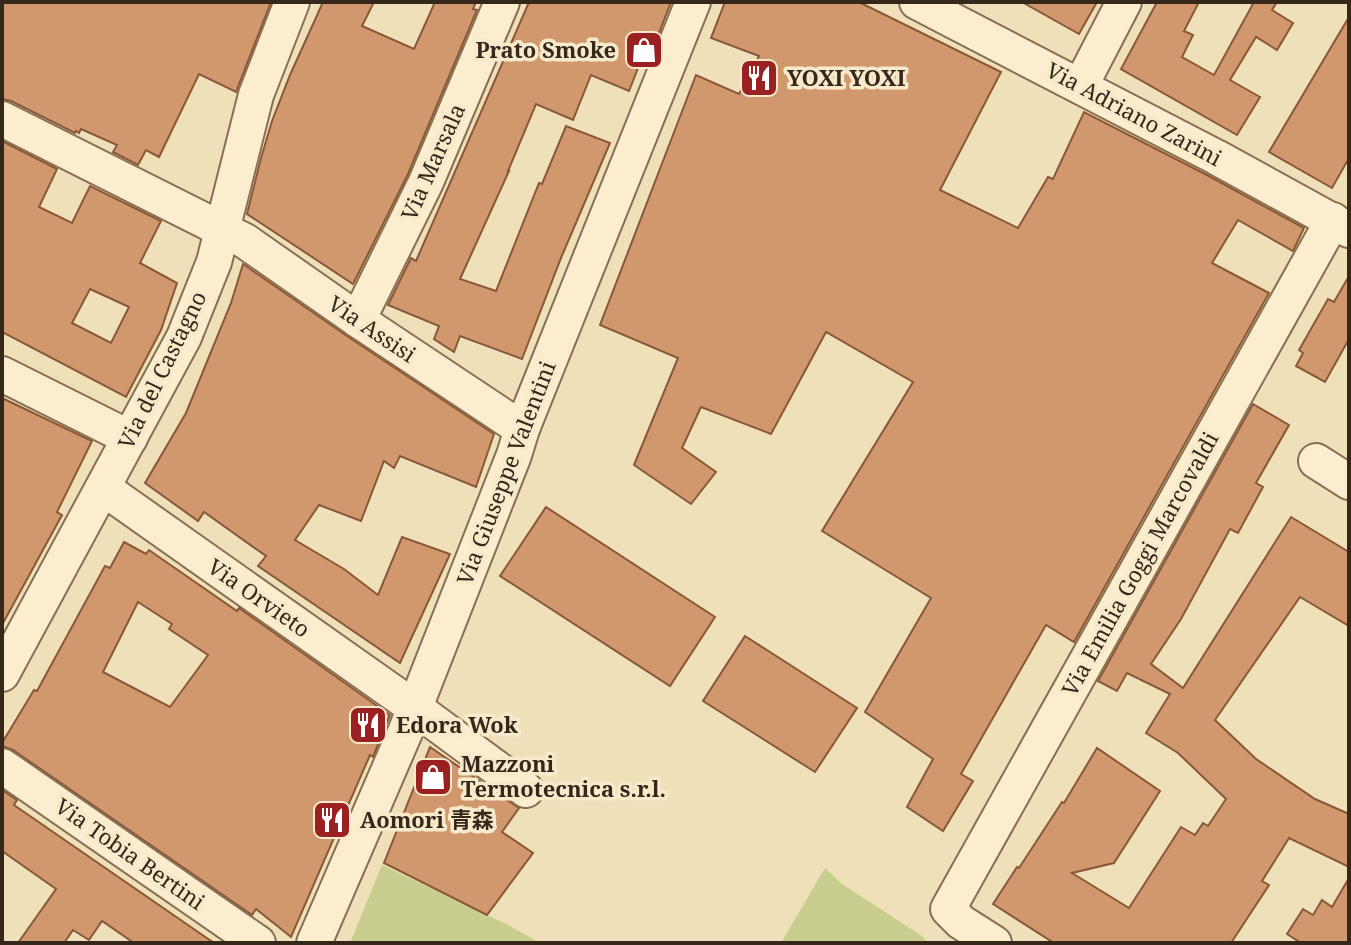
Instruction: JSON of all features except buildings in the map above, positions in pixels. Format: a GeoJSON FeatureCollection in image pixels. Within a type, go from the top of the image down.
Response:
{"type":"FeatureCollection","features":[{"type":"Feature","properties":{"kind":"street","name":"Via del Castagno"},"geometry":{"type":"LineString","coordinates":[[2,674],[184,337],[214,262],[256,95],[292,2]]}},
{"type":"Feature","properties":{"kind":"street","name":"Via Marsala"},"geometry":{"type":"LineString","coordinates":[[358,320],[426,182],[502,2]]}},
{"type":"Feature","properties":{"kind":"street","name":"Via Giuseppe Valentini"},"geometry":{"type":"LineString","coordinates":[[314,943],[415,708],[522,429],[693,2]]}},
{"type":"Feature","properties":{"kind":"street","name":"Via Adriano Zarini"},"geometry":{"type":"LineString","coordinates":[[917,2],[1081,85],[1341,225]]}},
{"type":"Feature","properties":{"kind":"street"},"geometry":{"type":"LineString","coordinates":[[1081,85],[1124,2]]}},
{"type":"Feature","properties":{"kind":"street","name":"Via Assisi"},"geometry":{"type":"LineString","coordinates":[[2,119],[245,241],[522,429]]}},
{"type":"Feature","properties":{"kind":"street","name":"Via Emilia Goggi Marcovaldi"},"geometry":{"type":"LineString","coordinates":[[994,943],[961,922],[948,909],[1341,225]]}},
{"type":"Feature","properties":{"kind":"street"},"geometry":{"type":"LineString","coordinates":[[2,374],[130,438]]}},
{"type":"Feature","properties":{"kind":"street"},"geometry":{"type":"LineString","coordinates":[[1316,461],[1349,482]]}},
{"type":"Feature","properties":{"kind":"street","name":"Via Orvieto"},"geometry":{"type":"LineString","coordinates":[[103,488],[526,790]]}},
{"type":"Feature","properties":{"kind":"street","name":"Via Tobia Bertini"},"geometry":{"type":"LineString","coordinates":[[2,766],[258,943]]}},
{"type":"Feature","properties":{"kind":"green space"},"geometry":{"type":"Polygon","coordinates":[[[382,865],[510,926],[540,943],[350,943],[382,865]]]}},
{"type":"Feature","properties":{"kind":"green space"},"geometry":{"type":"Polygon","coordinates":[[[825,868],[842,884],[928,943],[781,943],[825,868]]]}},
{"type":"Feature","properties":{"kind":"place","name":"Prato Smoke"},"geometry":{"type":"Point","coordinates":[644,50]}},
{"type":"Feature","properties":{"kind":"place","name":"YOXI YOXI"},"geometry":{"type":"Point","coordinates":[759,78]}},
{"type":"Feature","properties":{"kind":"place","name":"Edora Wok"},"geometry":{"type":"Point","coordinates":[368,725]}},
{"type":"Feature","properties":{"kind":"place","name":"Mazzoni Termotecnica s.r.l."},"geometry":{"type":"Point","coordinates":[433,777]}},
{"type":"Feature","properties":{"kind":"place","name":"Aomori 青森"},"geometry":{"type":"Point","coordinates":[332,820]}}]}
